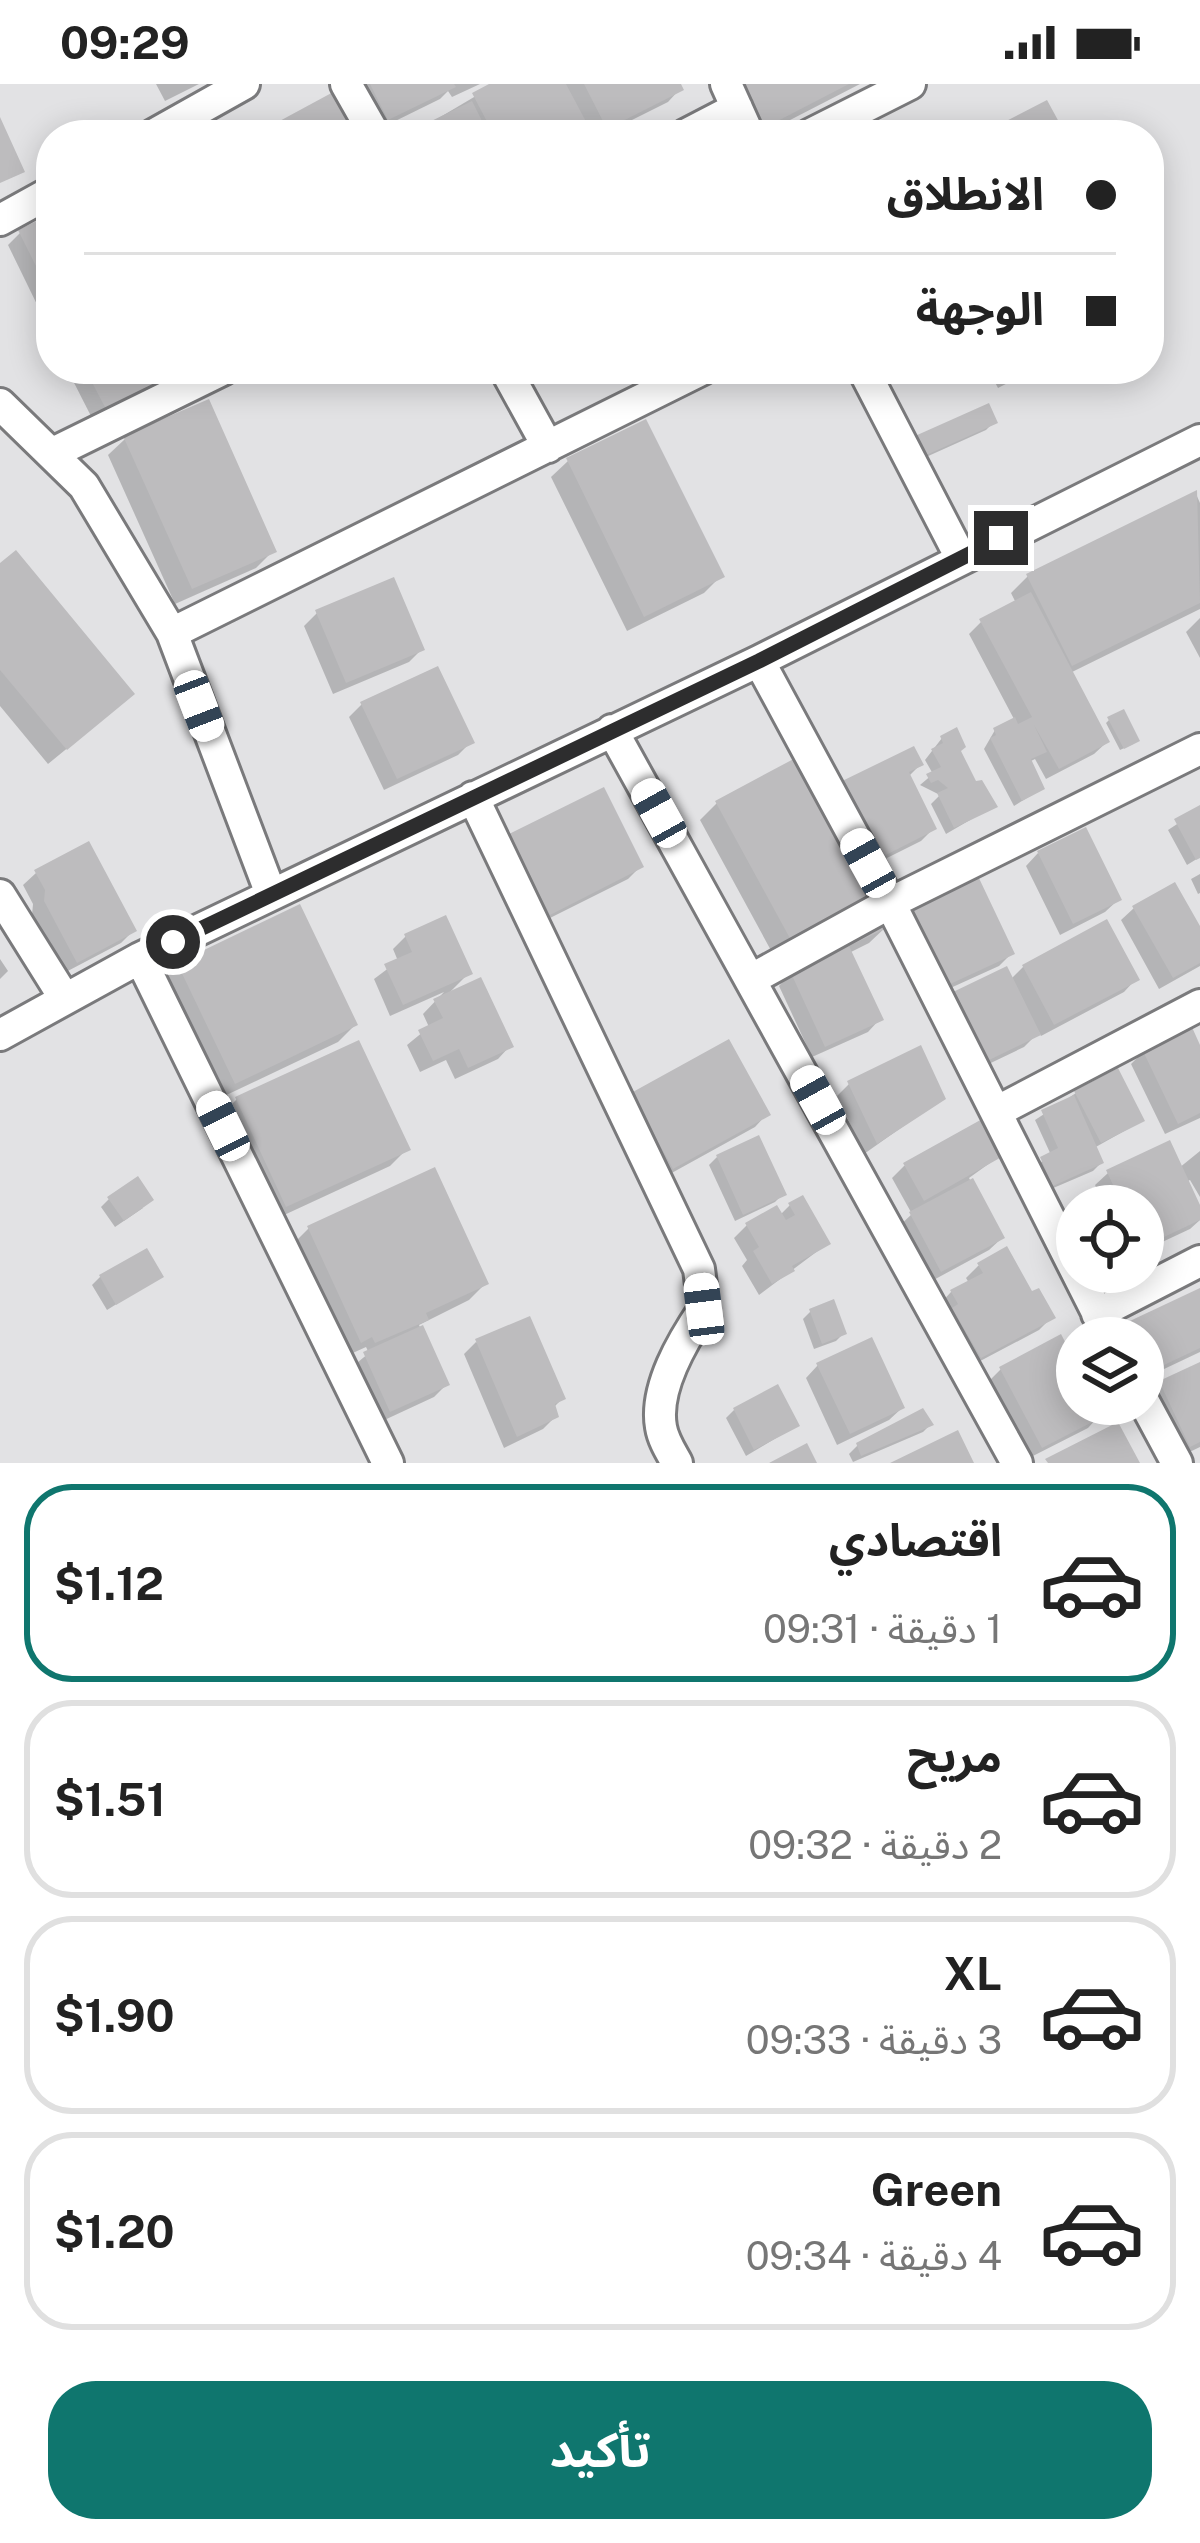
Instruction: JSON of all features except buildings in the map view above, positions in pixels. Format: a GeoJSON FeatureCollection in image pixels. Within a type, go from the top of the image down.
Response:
{"type":"FeatureCollection","features":[{"type":"Feature","properties":{"kind":"street"},"geometry":{"type":"LineString","coordinates":[[180,120],[244,84]]}},
{"type":"Feature","properties":{"kind":"street"},"geometry":{"type":"LineString","coordinates":[[346,84],[366,120]]}},
{"type":"Feature","properties":{"kind":"street"},"geometry":{"type":"LineString","coordinates":[[838,120],[910,84]]}},
{"type":"Feature","properties":{"kind":"street"},"geometry":{"type":"LineString","coordinates":[[0,220],[36,200]]}},
{"type":"Feature","properties":{"kind":"street"},"geometry":{"type":"LineString","coordinates":[[51,454],[193,384]]}},
{"type":"Feature","properties":{"kind":"street"},"geometry":{"type":"LineString","coordinates":[[513,384],[548,447]]}},
{"type":"Feature","properties":{"kind":"street"},"geometry":{"type":"LineString","coordinates":[[172,633],[673,384]]}},
{"type":"Feature","properties":{"kind":"street"},"geometry":{"type":"LineString","coordinates":[[871,384],[961,558]]}},
{"type":"Feature","properties":{"kind":"street"},"geometry":{"type":"LineString","coordinates":[[0,404],[84,486],[172,633],[271,894]]}},
{"type":"Feature","properties":{"kind":"street"},"geometry":{"type":"LineString","coordinates":[[0,1035],[140,958],[759,661],[1200,440]]}},
{"type":"Feature","properties":{"kind":"street"},"geometry":{"type":"LineString","coordinates":[[759,661],[890,903],[1099,1317]]}},
{"type":"Feature","properties":{"kind":"street"},"geometry":{"type":"LineString","coordinates":[[612,730],[1017,1463]]}},
{"type":"Feature","properties":{"kind":"street"},"geometry":{"type":"LineString","coordinates":[[752,979],[890,903],[1200,749]]}},
{"type":"Feature","properties":{"kind":"street"},"geometry":{"type":"LineString","coordinates":[[472,797],[699,1269],[704,1309],[686,1335],[660,1403],[661,1432],[677,1463]]}},
{"type":"Feature","properties":{"kind":"street"},"geometry":{"type":"LineString","coordinates":[[0,895],[65,999]]}},
{"type":"Feature","properties":{"kind":"street"},"geometry":{"type":"LineString","coordinates":[[140,958],[388,1463]]}},
{"type":"Feature","properties":{"kind":"street"},"geometry":{"type":"LineString","coordinates":[[997,1112],[1200,1006]]}},
{"type":"Feature","properties":{"kind":"street"},"geometry":{"type":"LineString","coordinates":[[1116,1317],[1200,1261]]}},
{"type":"Feature","properties":{"kind":"street"},"geometry":{"type":"LineString","coordinates":[[1156,1425],[1177,1463]]}},
{"type":"Feature","properties":{"kind":"route"},"geometry":{"type":"LineString","coordinates":[[173,942],[759,661],[1001,538]]}}]}
